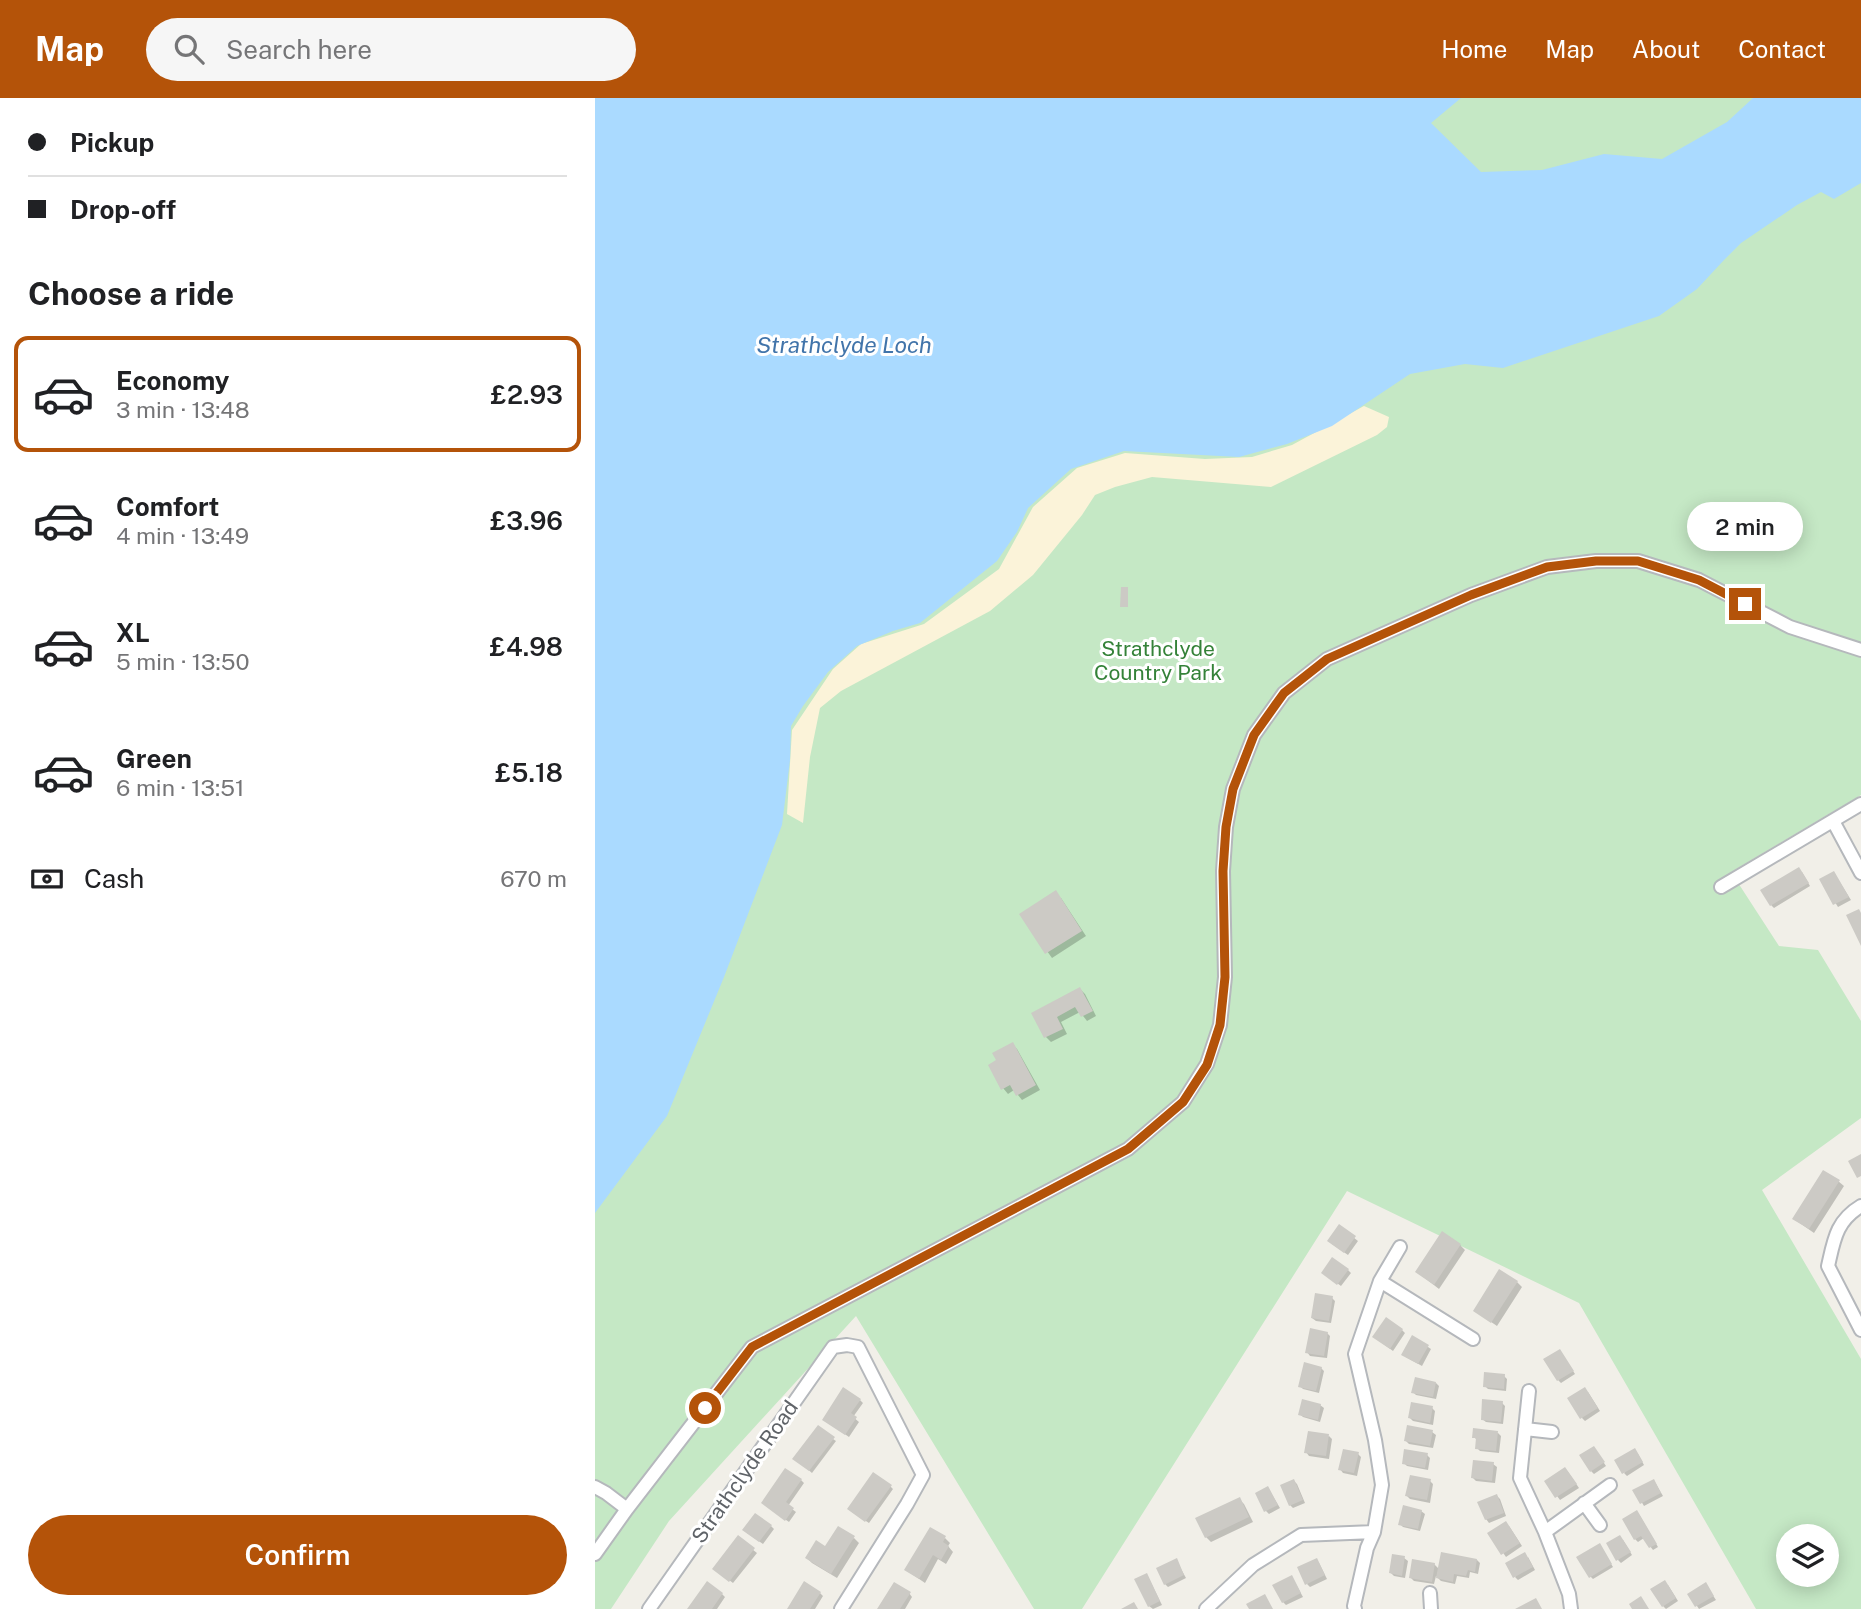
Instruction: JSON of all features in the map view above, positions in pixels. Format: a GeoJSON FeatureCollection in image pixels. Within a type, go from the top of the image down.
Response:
{"type":"FeatureCollection","features":[{"type":"Feature","properties":{"kind":"street"},"geometry":{"type":"LineString","coordinates":[[595,1554],[752,1347],[1128,1149],[1183,1102],[1207,1065],[1220,1025],[1225,977],[1223,871],[1226,827],[1233,789],[1254,735],[1284,693],[1327,659],[1471,595],[1547,567],[1596,561],[1638,561],[1699,580],[1790,627],[1861,650]]}},
{"type":"Feature","properties":{"kind":"street"},"geometry":{"type":"LineString","coordinates":[[1721,887],[1861,804]]}},
{"type":"Feature","properties":{"kind":"street"},"geometry":{"type":"LineString","coordinates":[[1833,821],[1861,873]]}},
{"type":"Feature","properties":{"kind":"street"},"geometry":{"type":"LineString","coordinates":[[1861,1206],[1848,1214],[1836,1233],[1828,1266],[1861,1330]]}},
{"type":"Feature","properties":{"kind":"street"},"geometry":{"type":"LineString","coordinates":[[1355,1609],[1367,1548],[1374,1532],[1382,1485],[1375,1440],[1355,1354],[1380,1281],[1400,1247]]}},
{"type":"Feature","properties":{"kind":"street"},"geometry":{"type":"LineString","coordinates":[[1380,1281],[1473,1339]]}},
{"type":"Feature","properties":{"kind":"street","name":"Strathclyde Road"},"geometry":{"type":"LineString","coordinates":[[649,1609],[833,1347],[847,1345],[858,1347],[923,1475],[841,1609]]}},
{"type":"Feature","properties":{"kind":"street"},"geometry":{"type":"LineString","coordinates":[[1528,1391],[1520,1478],[1545,1532],[1569,1594],[1571,1609]]}},
{"type":"Feature","properties":{"kind":"street"},"geometry":{"type":"LineString","coordinates":[[1525,1429],[1552,1432]]}},
{"type":"Feature","properties":{"kind":"street"},"geometry":{"type":"LineString","coordinates":[[1545,1532],[1610,1485]]}},
{"type":"Feature","properties":{"kind":"street"},"geometry":{"type":"LineString","coordinates":[[595,1487],[627,1509]]}},
{"type":"Feature","properties":{"kind":"street"},"geometry":{"type":"LineString","coordinates":[[1584,1503],[1600,1525]]}},
{"type":"Feature","properties":{"kind":"street"},"geometry":{"type":"LineString","coordinates":[[1206,1609],[1253,1565],[1301,1535],[1374,1532]]}},
{"type":"Feature","properties":{"kind":"street"},"geometry":{"type":"LineString","coordinates":[[1430,1593],[1431,1609]]}},
{"type":"Feature","properties":{"kind":"green space","name":"Strathclyde Country Park"},"geometry":{"type":"Polygon","coordinates":[[[595,98],[1861,98],[1861,795],[1731,872],[1779,946],[1818,950],[1861,1021],[1861,1118],[1762,1190],[1861,1359],[1861,1609],[1756,1609],[1579,1303],[1347,1191],[1082,1609],[1034,1609],[856,1316],[669,1521],[611,1609],[595,1609],[595,98]]]}},
{"type":"Feature","properties":{"kind":"sand"},"geometry":{"type":"Polygon","coordinates":[[[1364,406],[1389,417],[1387,427],[1377,435],[1271,487],[1152,477],[1095,495],[1033,575],[990,611],[841,691],[820,708],[810,757],[803,823],[787,814],[792,730],[833,669],[861,644],[924,624],[999,569],[1033,507],[1077,468],[1125,453],[1205,459],[1252,457],[1292,445],[1364,406]]]}},
{"type":"Feature","properties":{"kind":"water","name":"Strathclyde Loch"},"geometry":{"type":"Polygon","coordinates":[[[595,98],[1461,98],[1431,123],[1481,172],[1542,170],[1604,154],[1662,159],[1727,122],[1753,98],[1861,98],[1861,183],[1834,199],[1821,192],[1797,205],[1741,243],[1697,289],[1659,316],[1503,368],[1465,364],[1410,374],[1332,426],[1287,444],[1239,457],[1124,451],[1071,469],[1028,508],[1017,532],[997,561],[920,623],[857,646],[828,672],[803,706],[791,726],[782,825],[667,1116],[595,1213],[595,98]]]}},
{"type":"Feature","properties":{"kind":"building"},"geometry":{"type":"Polygon","coordinates":[[[1121,587],[1128,587],[1128,607],[1120,607],[1121,587]]]}},
{"type":"Feature","properties":{"kind":"building"},"geometry":{"type":"Polygon","coordinates":[[[1799,867],[1809,883],[1770,906],[1760,890],[1799,867]]]}},
{"type":"Feature","properties":{"kind":"building"},"geometry":{"type":"Polygon","coordinates":[[[1834,871],[1849,897],[1833,905],[1819,879],[1834,871]]]}},
{"type":"Feature","properties":{"kind":"building"},"geometry":{"type":"Polygon","coordinates":[[[1056,890],[1082,931],[1045,954],[1019,914],[1056,890]]]}},
{"type":"Feature","properties":{"kind":"building"},"geometry":{"type":"Polygon","coordinates":[[[1859,909],[1861,913],[1861,946],[1846,915],[1859,909]]]}},
{"type":"Feature","properties":{"kind":"building"},"geometry":{"type":"Polygon","coordinates":[[[1080,987],[1093,1011],[1081,1017],[1075,1007],[1057,1017],[1063,1029],[1044,1038],[1031,1013],[1080,987]]]}},
{"type":"Feature","properties":{"kind":"building"},"geometry":{"type":"Polygon","coordinates":[[[1013,1042],[1036,1085],[1016,1096],[1010,1085],[1001,1090],[988,1065],[996,1060],[992,1053],[1013,1042]]]}},
{"type":"Feature","properties":{"kind":"building"},"geometry":{"type":"Polygon","coordinates":[[[1861,1154],[1861,1176],[1857,1178],[1848,1161],[1861,1154]]]}},
{"type":"Feature","properties":{"kind":"building"},"geometry":{"type":"Polygon","coordinates":[[[1823,1170],[1840,1180],[1809,1229],[1792,1219],[1823,1170]]]}},
{"type":"Feature","properties":{"kind":"building"},"geometry":{"type":"Polygon","coordinates":[[[1339,1224],[1356,1236],[1344,1253],[1327,1241],[1339,1224]]]}},
{"type":"Feature","properties":{"kind":"building"},"geometry":{"type":"Polygon","coordinates":[[[1442,1231],[1461,1244],[1434,1285],[1415,1272],[1442,1231]]]}},
{"type":"Feature","properties":{"kind":"building"},"geometry":{"type":"Polygon","coordinates":[[[1332,1257],[1349,1269],[1337,1285],[1321,1273],[1332,1257]]]}},
{"type":"Feature","properties":{"kind":"building"},"geometry":{"type":"Polygon","coordinates":[[[1499,1269],[1518,1281],[1491,1323],[1473,1311],[1499,1269]]]}},
{"type":"Feature","properties":{"kind":"building"},"geometry":{"type":"Polygon","coordinates":[[[1315,1293],[1333,1296],[1329,1321],[1311,1318],[1315,1293]]]}},
{"type":"Feature","properties":{"kind":"building"},"geometry":{"type":"Polygon","coordinates":[[[1386,1317],[1403,1329],[1390,1349],[1372,1337],[1386,1317]]]}},
{"type":"Feature","properties":{"kind":"building"},"geometry":{"type":"Polygon","coordinates":[[[1310,1328],[1328,1332],[1324,1356],[1305,1353],[1310,1328]]]}},
{"type":"Feature","properties":{"kind":"building"},"geometry":{"type":"Polygon","coordinates":[[[1412,1335],[1429,1345],[1418,1364],[1401,1355],[1412,1335]]]}},
{"type":"Feature","properties":{"kind":"building"},"geometry":{"type":"Polygon","coordinates":[[[1560,1349],[1574,1371],[1557,1381],[1543,1359],[1560,1349]]]}},
{"type":"Feature","properties":{"kind":"building"},"geometry":{"type":"Polygon","coordinates":[[[1304,1362],[1322,1367],[1316,1391],[1298,1387],[1304,1362]]]}},
{"type":"Feature","properties":{"kind":"building"},"geometry":{"type":"Polygon","coordinates":[[[1484,1372],[1505,1374],[1504,1389],[1483,1387],[1484,1372]]]}},
{"type":"Feature","properties":{"kind":"building"},"geometry":{"type":"Polygon","coordinates":[[[1415,1377],[1436,1382],[1433,1397],[1411,1393],[1415,1377]]]}},
{"type":"Feature","properties":{"kind":"building"},"geometry":{"type":"Polygon","coordinates":[[[843,1387],[861,1399],[851,1413],[857,1417],[845,1435],[822,1420],[843,1387]]]}},
{"type":"Feature","properties":{"kind":"building"},"geometry":{"type":"Polygon","coordinates":[[[1585,1387],[1598,1408],[1580,1419],[1567,1398],[1585,1387]]]}},
{"type":"Feature","properties":{"kind":"building"},"geometry":{"type":"Polygon","coordinates":[[[1302,1399],[1321,1404],[1318,1420],[1298,1415],[1302,1399]]]}},
{"type":"Feature","properties":{"kind":"building"},"geometry":{"type":"Polygon","coordinates":[[[1482,1399],[1503,1401],[1501,1422],[1481,1420],[1482,1399]]]}},
{"type":"Feature","properties":{"kind":"building"},"geometry":{"type":"Polygon","coordinates":[[[1411,1402],[1433,1406],[1430,1423],[1408,1418],[1411,1402]]]}},
{"type":"Feature","properties":{"kind":"building"},"geometry":{"type":"Polygon","coordinates":[[[818,1425],[835,1437],[809,1471],[792,1459],[818,1425]]]}},
{"type":"Feature","properties":{"kind":"building"},"geometry":{"type":"Polygon","coordinates":[[[1407,1425],[1433,1430],[1430,1446],[1404,1441],[1407,1425]]]}},
{"type":"Feature","properties":{"kind":"building"},"geometry":{"type":"Polygon","coordinates":[[[1473,1428],[1498,1431],[1496,1451],[1475,1449],[1473,1428]]]}},
{"type":"Feature","properties":{"kind":"building"},"geometry":{"type":"Polygon","coordinates":[[[1308,1431],[1329,1434],[1326,1456],[1304,1453],[1308,1431]]]}},
{"type":"Feature","properties":{"kind":"building"},"geometry":{"type":"Polygon","coordinates":[[[1594,1446],[1605,1462],[1590,1472],[1579,1455],[1594,1446]]]}},
{"type":"Feature","properties":{"kind":"building"},"geometry":{"type":"Polygon","coordinates":[[[1635,1448],[1643,1462],[1622,1474],[1614,1460],[1635,1448]]]}},
{"type":"Feature","properties":{"kind":"building"},"geometry":{"type":"Polygon","coordinates":[[[1343,1449],[1359,1452],[1354,1473],[1338,1470],[1343,1449]]]}},
{"type":"Feature","properties":{"kind":"building"},"geometry":{"type":"Polygon","coordinates":[[[1404,1449],[1428,1453],[1425,1468],[1402,1464],[1404,1449]]]}},
{"type":"Feature","properties":{"kind":"building"},"geometry":{"type":"Polygon","coordinates":[[[1473,1460],[1494,1462],[1492,1481],[1471,1478],[1473,1460]]]}},
{"type":"Feature","properties":{"kind":"building"},"geometry":{"type":"Polygon","coordinates":[[[1565,1467],[1577,1484],[1555,1498],[1544,1481],[1565,1467]]]}},
{"type":"Feature","properties":{"kind":"building"},"geometry":{"type":"Polygon","coordinates":[[[785,1468],[802,1479],[786,1502],[794,1508],[785,1521],[761,1503],[785,1468]]]}},
{"type":"Feature","properties":{"kind":"building"},"geometry":{"type":"Polygon","coordinates":[[[873,1472],[892,1485],[865,1522],[847,1509],[873,1472]]]}},
{"type":"Feature","properties":{"kind":"building"},"geometry":{"type":"Polygon","coordinates":[[[1410,1475],[1431,1479],[1427,1500],[1405,1496],[1410,1475]]]}},
{"type":"Feature","properties":{"kind":"building"},"geometry":{"type":"Polygon","coordinates":[[[1294,1479],[1303,1500],[1289,1506],[1280,1485],[1294,1479]]]}},
{"type":"Feature","properties":{"kind":"building"},"geometry":{"type":"Polygon","coordinates":[[[1654,1479],[1661,1493],[1640,1504],[1632,1490],[1654,1479]]]}},
{"type":"Feature","properties":{"kind":"building"},"geometry":{"type":"Polygon","coordinates":[[[1268,1486],[1278,1505],[1264,1512],[1255,1493],[1268,1486]]]}},
{"type":"Feature","properties":{"kind":"building"},"geometry":{"type":"Polygon","coordinates":[[[1497,1494],[1504,1513],[1485,1520],[1477,1502],[1497,1494]]]}},
{"type":"Feature","properties":{"kind":"building"},"geometry":{"type":"Polygon","coordinates":[[[1240,1497],[1249,1517],[1205,1538],[1195,1518],[1240,1497]]]}},
{"type":"Feature","properties":{"kind":"building"},"geometry":{"type":"Polygon","coordinates":[[[1403,1505],[1422,1510],[1418,1529],[1398,1525],[1403,1505]]]}},
{"type":"Feature","properties":{"kind":"building"},"geometry":{"type":"Polygon","coordinates":[[[1637,1510],[1657,1544],[1649,1548],[1641,1536],[1634,1540],[1622,1519],[1637,1510]]]}},
{"type":"Feature","properties":{"kind":"building"},"geometry":{"type":"Polygon","coordinates":[[[755,1513],[772,1525],[759,1542],[742,1530],[755,1513]]]}},
{"type":"Feature","properties":{"kind":"building"},"geometry":{"type":"Polygon","coordinates":[[[1506,1521],[1520,1543],[1501,1555],[1487,1533],[1506,1521]]]}},
{"type":"Feature","properties":{"kind":"building"},"geometry":{"type":"Polygon","coordinates":[[[838,1526],[855,1536],[831,1574],[805,1558],[816,1540],[825,1546],[838,1526]]]}},
{"type":"Feature","properties":{"kind":"building"},"geometry":{"type":"Polygon","coordinates":[[[930,1527],[946,1536],[943,1542],[949,1546],[941,1560],[933,1555],[919,1579],[904,1570],[930,1527]]]}},
{"type":"Feature","properties":{"kind":"building"},"geometry":{"type":"Polygon","coordinates":[[[738,1535],[755,1548],[729,1582],[712,1569],[738,1535]]]}},
{"type":"Feature","properties":{"kind":"building"},"geometry":{"type":"Polygon","coordinates":[[[1620,1535],[1631,1552],[1616,1561],[1606,1543],[1620,1535]]]}},
{"type":"Feature","properties":{"kind":"building"},"geometry":{"type":"Polygon","coordinates":[[[1600,1543],[1612,1564],[1589,1578],[1576,1557],[1600,1543]]]}},
{"type":"Feature","properties":{"kind":"building"},"geometry":{"type":"Polygon","coordinates":[[[1441,1552],[1477,1559],[1475,1572],[1468,1570],[1466,1576],[1454,1574],[1453,1582],[1436,1578],[1441,1552]]]}},
{"type":"Feature","properties":{"kind":"building"},"geometry":{"type":"Polygon","coordinates":[[[1525,1552],[1533,1567],[1513,1578],[1505,1563],[1525,1552]]]}},
{"type":"Feature","properties":{"kind":"building"},"geometry":{"type":"Polygon","coordinates":[[[1392,1554],[1405,1556],[1402,1576],[1389,1573],[1392,1554]]]}},
{"type":"Feature","properties":{"kind":"building"},"geometry":{"type":"Polygon","coordinates":[[[1177,1558],[1184,1575],[1164,1585],[1156,1568],[1177,1558]]]}},
{"type":"Feature","properties":{"kind":"building"},"geometry":{"type":"Polygon","coordinates":[[[1317,1558],[1325,1575],[1305,1585],[1297,1567],[1317,1558]]]}},
{"type":"Feature","properties":{"kind":"building"},"geometry":{"type":"Polygon","coordinates":[[[1412,1559],[1435,1563],[1432,1582],[1409,1578],[1412,1559]]]}},
{"type":"Feature","properties":{"kind":"building"},"geometry":{"type":"Polygon","coordinates":[[[1147,1573],[1160,1601],[1148,1607],[1134,1579],[1147,1573]]]}},
{"type":"Feature","properties":{"kind":"building"},"geometry":{"type":"Polygon","coordinates":[[[1292,1575],[1301,1593],[1282,1603],[1272,1585],[1292,1575]]]}},
{"type":"Feature","properties":{"kind":"building"},"geometry":{"type":"Polygon","coordinates":[[[1665,1580],[1676,1598],[1662,1607],[1650,1589],[1665,1580]]]}},
{"type":"Feature","properties":{"kind":"building"},"geometry":{"type":"Polygon","coordinates":[[[707,1581],[723,1593],[712,1609],[687,1609],[707,1581]]]}},
{"type":"Feature","properties":{"kind":"building"},"geometry":{"type":"Polygon","coordinates":[[[804,1581],[821,1592],[810,1609],[787,1609],[804,1581]]]}},
{"type":"Feature","properties":{"kind":"building"},"geometry":{"type":"Polygon","coordinates":[[[894,1582],[911,1592],[900,1609],[877,1609],[894,1582]]]}},
{"type":"Feature","properties":{"kind":"building"},"geometry":{"type":"Polygon","coordinates":[[[1706,1582],[1714,1596],[1695,1607],[1687,1594],[1706,1582]]]}},
{"type":"Feature","properties":{"kind":"building"},"geometry":{"type":"Polygon","coordinates":[[[1265,1594],[1273,1609],[1249,1609],[1246,1604],[1265,1594]]]}},
{"type":"Feature","properties":{"kind":"building"},"geometry":{"type":"Polygon","coordinates":[[[1641,1596],[1649,1609],[1632,1609],[1629,1604],[1641,1596]]]}},
{"type":"Feature","properties":{"kind":"building"},"geometry":{"type":"Polygon","coordinates":[[[1536,1598],[1542,1609],[1515,1609],[1536,1598]]]}},
{"type":"Feature","properties":{"kind":"building"},"geometry":{"type":"Polygon","coordinates":[[[1134,1602],[1138,1609],[1121,1609],[1134,1602]]]}},
{"type":"Feature","properties":{"kind":"route"},"geometry":{"type":"LineString","coordinates":[[705,1408],[752,1347],[1128,1149],[1183,1102],[1207,1065],[1220,1025],[1225,977],[1223,871],[1226,827],[1233,789],[1254,735],[1284,693],[1327,659],[1471,595],[1547,567],[1596,561],[1638,561],[1699,580],[1745,604]]}}]}
